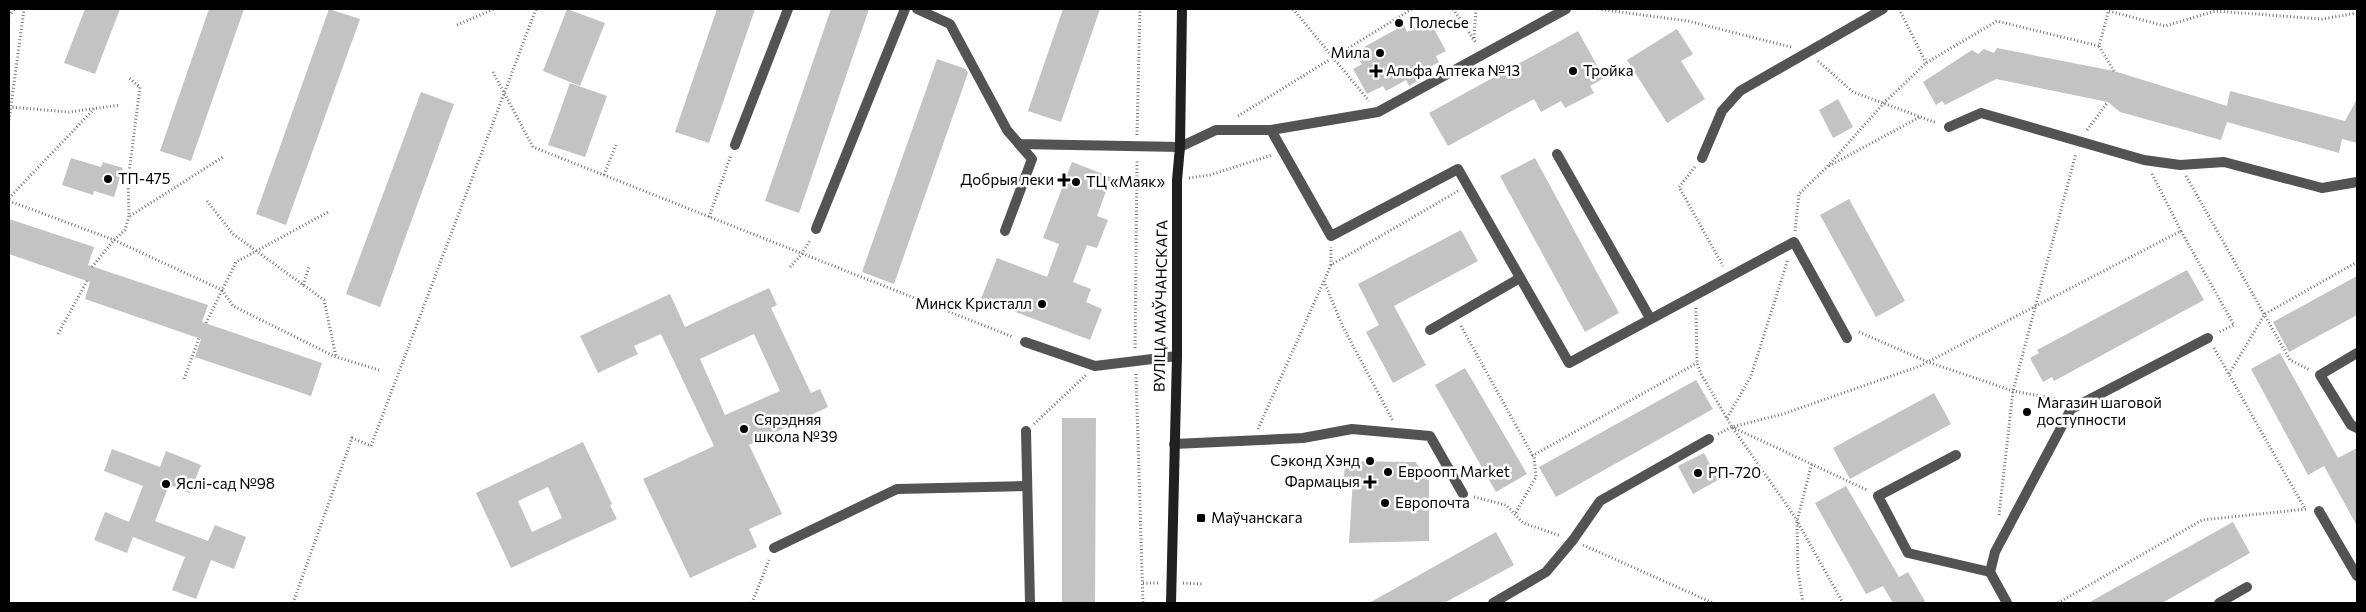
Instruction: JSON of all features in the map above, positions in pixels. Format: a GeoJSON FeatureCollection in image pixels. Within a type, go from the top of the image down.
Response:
{"type":"FeatureCollection","features":[{"type":"Feature","properties":{"kind":"main road","name":"ВУЛІЦА МАЎЧАНСКАГА"},"geometry":{"type":"LineString","coordinates":[[1171,603],[1177,356],[1177,180],[1180,147],[1182,9]]}},
{"type":"Feature","properties":{"kind":"lane"},"geometry":{"type":"LineString","coordinates":[[735,145],[788,9]]}},
{"type":"Feature","properties":{"kind":"lane"},"geometry":{"type":"LineString","coordinates":[[816,229],[905,9]]}},
{"type":"Feature","properties":{"kind":"lane"},"geometry":{"type":"LineString","coordinates":[[917,9],[950,24],[1007,130],[1032,159],[1004,232]]}},
{"type":"Feature","properties":{"kind":"lane"},"geometry":{"type":"LineString","coordinates":[[1019,144],[1180,147],[1216,130],[1272,130],[1378,112],[1566,9]]}},
{"type":"Feature","properties":{"kind":"lane"},"geometry":{"type":"LineString","coordinates":[[1702,158],[1722,111],[1740,91],[1883,9]]}},
{"type":"Feature","properties":{"kind":"lane"},"geometry":{"type":"LineString","coordinates":[[1949,127],[1981,113],[2144,160],[2180,165],[2224,162],[2322,188],[2357,182]]}},
{"type":"Feature","properties":{"kind":"lane"},"geometry":{"type":"LineString","coordinates":[[1272,130],[1331,236],[1458,169],[1568,363],[1729,275],[1794,242],[1847,338]]}},
{"type":"Feature","properties":{"kind":"lane"},"geometry":{"type":"LineString","coordinates":[[1557,154],[1650,318]]}},
{"type":"Feature","properties":{"kind":"lane"},"geometry":{"type":"LineString","coordinates":[[1430,330],[1520,278]]}},
{"type":"Feature","properties":{"kind":"lane"},"geometry":{"type":"LineString","coordinates":[[2007,603],[1990,572],[1995,552],[2071,409],[2208,338]]}},
{"type":"Feature","properties":{"kind":"lane"},"geometry":{"type":"LineString","coordinates":[[1025,342],[1095,366],[1135,359],[1177,356]]}},
{"type":"Feature","properties":{"kind":"lane"},"geometry":{"type":"LineString","coordinates":[[2357,353],[2320,374],[2351,425],[2357,428]]}},
{"type":"Feature","properties":{"kind":"lane"},"geometry":{"type":"LineString","coordinates":[[1174,444],[1303,438],[1352,430],[1430,436],[1463,494]]}},
{"type":"Feature","properties":{"kind":"lane"},"geometry":{"type":"LineString","coordinates":[[1026,432],[1030,603]]}},
{"type":"Feature","properties":{"kind":"lane"},"geometry":{"type":"LineString","coordinates":[[1493,603],[1546,572],[1573,540],[1600,502],[1709,439]]}},
{"type":"Feature","properties":{"kind":"lane"},"geometry":{"type":"LineString","coordinates":[[1956,455],[1878,496],[1908,553],[1990,572]]}},
{"type":"Feature","properties":{"kind":"lane"},"geometry":{"type":"LineString","coordinates":[[774,548],[897,489],[1027,486]]}},
{"type":"Feature","properties":{"kind":"lane"},"geometry":{"type":"LineString","coordinates":[[2319,511],[2357,576]]}},
{"type":"Feature","properties":{"kind":"lane"},"geometry":{"type":"LineString","coordinates":[[2219,603],[2248,588]]}},
{"type":"Feature","properties":{"kind":"path"},"geometry":{"type":"LineString","coordinates":[[9,16],[14,9]]}},
{"type":"Feature","properties":{"kind":"path"},"geometry":{"type":"LineString","coordinates":[[9,120],[24,9]]}},
{"type":"Feature","properties":{"kind":"path"},"geometry":{"type":"LineString","coordinates":[[457,25],[494,9]]}},
{"type":"Feature","properties":{"kind":"path"},"geometry":{"type":"LineString","coordinates":[[293,603],[352,438],[371,446],[536,9]]}},
{"type":"Feature","properties":{"kind":"path"},"geometry":{"type":"LineString","coordinates":[[1140,9],[1136,145],[1138,179],[1135,359],[1143,603]]}},
{"type":"Feature","properties":{"kind":"path"},"geometry":{"type":"LineString","coordinates":[[1293,9],[1378,112]]}},
{"type":"Feature","properties":{"kind":"path"},"geometry":{"type":"LineString","coordinates":[[1216,130],[1412,9]]}},
{"type":"Feature","properties":{"kind":"path"},"geometry":{"type":"LineString","coordinates":[[1453,9],[1483,55]]}},
{"type":"Feature","properties":{"kind":"path"},"geometry":{"type":"LineString","coordinates":[[1474,39],[1476,9]]}},
{"type":"Feature","properties":{"kind":"path"},"geometry":{"type":"LineString","coordinates":[[1898,9],[1926,64]]}},
{"type":"Feature","properties":{"kind":"path"},"geometry":{"type":"LineString","coordinates":[[2098,46],[2109,10],[2165,26],[2215,11],[2322,18],[2357,13]]}},
{"type":"Feature","properties":{"kind":"path"},"geometry":{"type":"LineString","coordinates":[[1727,418],[1751,376],[1794,242],[1799,194],[1884,103],[1926,64],[1997,21],[2098,46],[2114,70]]}},
{"type":"Feature","properties":{"kind":"path"},"geometry":{"type":"LineString","coordinates":[[494,72],[533,147],[1025,342]]}},
{"type":"Feature","properties":{"kind":"path"},"geometry":{"type":"LineString","coordinates":[[92,266],[125,230],[129,216],[128,180],[140,87],[130,78]]}},
{"type":"Feature","properties":{"kind":"path"},"geometry":{"type":"LineString","coordinates":[[1998,524],[2013,391],[2037,307],[2079,141],[2108,102]]}},
{"type":"Feature","properties":{"kind":"path"},"geometry":{"type":"LineString","coordinates":[[10,108],[69,112],[120,105]]}},
{"type":"Feature","properties":{"kind":"path"},"geometry":{"type":"LineString","coordinates":[[94,109],[9,200],[114,240],[222,290],[234,306],[336,357],[379,370]]}},
{"type":"Feature","properties":{"kind":"path"},"geometry":{"type":"LineString","coordinates":[[1826,167],[1920,117]]}},
{"type":"Feature","properties":{"kind":"path"},"geometry":{"type":"LineString","coordinates":[[604,175],[616,145]]}},
{"type":"Feature","properties":{"kind":"path"},"geometry":{"type":"LineString","coordinates":[[709,217],[735,145]]}},
{"type":"Feature","properties":{"kind":"path"},"geometry":{"type":"LineString","coordinates":[[1210,174],[1284,152]]}},
{"type":"Feature","properties":{"kind":"path"},"geometry":{"type":"LineString","coordinates":[[129,216],[223,157]]}},
{"type":"Feature","properties":{"kind":"path"},"geometry":{"type":"LineString","coordinates":[[1702,158],[1679,188],[1729,275]]}},
{"type":"Feature","properties":{"kind":"path"},"geometry":{"type":"LineString","coordinates":[[2144,160],[2181,232],[2234,325],[2208,338],[2305,509]]}},
{"type":"Feature","properties":{"kind":"path"},"geometry":{"type":"LineString","coordinates":[[2180,165],[2290,360],[2320,374]]}},
{"type":"Feature","properties":{"kind":"path"},"geometry":{"type":"LineString","coordinates":[[1253,440],[1331,265],[1467,186]]}},
{"type":"Feature","properties":{"kind":"path"},"geometry":{"type":"LineString","coordinates":[[207,201],[232,234],[324,300],[336,357]]}},
{"type":"Feature","properties":{"kind":"path"},"geometry":{"type":"LineString","coordinates":[[206,324],[236,262],[328,212]]}},
{"type":"Feature","properties":{"kind":"path"},"geometry":{"type":"LineString","coordinates":[[790,267],[802,254],[816,229]]}},
{"type":"Feature","properties":{"kind":"path"},"geometry":{"type":"LineString","coordinates":[[1709,439],[1732,427],[1784,414],[1928,362],[2181,232]]}},
{"type":"Feature","properties":{"kind":"path"},"geometry":{"type":"LineString","coordinates":[[2229,374],[2265,314],[2357,262]]}},
{"type":"Feature","properties":{"kind":"path"},"geometry":{"type":"LineString","coordinates":[[303,285],[309,266]]}},
{"type":"Feature","properties":{"kind":"path"},"geometry":{"type":"LineString","coordinates":[[1324,280],[1342,325],[1400,433]]}},
{"type":"Feature","properties":{"kind":"path"},"geometry":{"type":"LineString","coordinates":[[58,334],[87,281]]}},
{"type":"Feature","properties":{"kind":"path"},"geometry":{"type":"LineString","coordinates":[[1696,293],[1697,363],[1701,374],[1732,427],[1797,521],[1843,603]]}},
{"type":"Feature","properties":{"kind":"path"},"geometry":{"type":"LineString","coordinates":[[1455,316],[1532,456],[1536,477],[1515,514]]}},
{"type":"Feature","properties":{"kind":"path"},"geometry":{"type":"LineString","coordinates":[[1847,338],[1859,332],[1928,362],[2013,391],[2057,399],[2071,409]]}},
{"type":"Feature","properties":{"kind":"path"},"geometry":{"type":"LineString","coordinates":[[184,379],[199,338]]}},
{"type":"Feature","properties":{"kind":"path"},"geometry":{"type":"LineString","coordinates":[[1532,456],[1697,363]]}},
{"type":"Feature","properties":{"kind":"path"},"geometry":{"type":"LineString","coordinates":[[1026,432],[1095,366]]}},
{"type":"Feature","properties":{"kind":"path"},"geometry":{"type":"LineString","coordinates":[[1732,427],[1812,462],[1878,496]]}},
{"type":"Feature","properties":{"kind":"path"},"geometry":{"type":"LineString","coordinates":[[1803,603],[1798,572],[1797,521],[1812,462]]}},
{"type":"Feature","properties":{"kind":"path"},"geometry":{"type":"LineString","coordinates":[[1463,494],[1506,505],[1523,523],[1573,540],[1713,603]]}},
{"type":"Feature","properties":{"kind":"path"},"geometry":{"type":"LineString","coordinates":[[2058,603],[2202,520],[2305,509],[2319,511]]}},
{"type":"Feature","properties":{"kind":"path"},"geometry":{"type":"LineString","coordinates":[[752,603],[774,548]]}},
{"type":"Feature","properties":{"kind":"building"},"geometry":{"type":"Polygon","coordinates":[[[85,9],[120,9],[95,74],[64,63],[85,9]]]}},
{"type":"Feature","properties":{"kind":"building"},"geometry":{"type":"Polygon","coordinates":[[[209,9],[244,9],[191,161],[160,151],[209,9]]]}},
{"type":"Feature","properties":{"kind":"building"},"geometry":{"type":"Polygon","coordinates":[[[329,9],[360,19],[286,225],[256,214],[329,9]]]}},
{"type":"Feature","properties":{"kind":"building"},"geometry":{"type":"Polygon","coordinates":[[[567,9],[605,23],[580,86],[543,71],[567,9]]]}},
{"type":"Feature","properties":{"kind":"building"},"geometry":{"type":"Polygon","coordinates":[[[717,9],[755,9],[709,143],[675,132],[717,9]]]}},
{"type":"Feature","properties":{"kind":"building"},"geometry":{"type":"Polygon","coordinates":[[[831,9],[869,9],[799,213],[765,201],[831,9]]]}},
{"type":"Feature","properties":{"kind":"building"},"geometry":{"type":"Polygon","coordinates":[[[1063,9],[1100,9],[1061,122],[1028,111],[1063,9]]]}},
{"type":"Feature","properties":{"kind":"building"},"geometry":{"type":"Polygon","coordinates":[[[1404,25],[1407,32],[1419,25],[1422,31],[1432,25],[1446,51],[1436,56],[1439,62],[1419,73],[1422,79],[1409,86],[1406,80],[1386,91],[1383,86],[1367,94],[1353,69],[1362,64],[1358,59],[1368,54],[1364,47],[1404,25]]]}},
{"type":"Feature","properties":{"kind":"building"},"geometry":{"type":"Polygon","coordinates":[[[1677,29],[1693,54],[1681,61],[1705,99],[1667,123],[1627,60],[1677,29]]]}},
{"type":"Feature","properties":{"kind":"building"},"geometry":{"type":"Polygon","coordinates":[[[1578,31],[1604,78],[1590,86],[1594,93],[1565,108],[1561,101],[1541,112],[1534,99],[1448,146],[1429,113],[1578,31]]]}},
{"type":"Feature","properties":{"kind":"building"},"geometry":{"type":"Polygon","coordinates":[[[1997,48],[2114,71],[2227,106],[2230,91],[2345,121],[2357,99],[2357,143],[2342,139],[2339,153],[2227,122],[2221,140],[2120,112],[2108,102],[1996,79],[1945,105],[1942,101],[1936,105],[1923,82],[1972,50],[1978,54],[1984,49],[1994,53],[1997,48]]]}},
{"type":"Feature","properties":{"kind":"building"},"geometry":{"type":"Polygon","coordinates":[[[937,59],[966,69],[968,73],[894,284],[862,272],[937,59]]]}},
{"type":"Feature","properties":{"kind":"building"},"geometry":{"type":"Polygon","coordinates":[[[570,83],[607,96],[585,157],[548,145],[570,83]]]}},
{"type":"Feature","properties":{"kind":"building"},"geometry":{"type":"Polygon","coordinates":[[[421,92],[454,104],[380,307],[346,294],[421,92]]]}},
{"type":"Feature","properties":{"kind":"building"},"geometry":{"type":"Polygon","coordinates":[[[1838,99],[1853,127],[1833,138],[1819,110],[1838,99]]]}},
{"type":"Feature","properties":{"kind":"building"},"geometry":{"type":"Polygon","coordinates":[[[71,158],[101,167],[103,162],[123,168],[114,197],[94,191],[93,195],[62,185],[71,158]]]}},
{"type":"Feature","properties":{"kind":"building"},"geometry":{"type":"Polygon","coordinates":[[[1535,158],[1619,313],[1585,332],[1500,176],[1535,158]]]}},
{"type":"Feature","properties":{"kind":"building"},"geometry":{"type":"Polygon","coordinates":[[[1072,162],[1111,177],[1097,216],[1108,220],[1097,248],[1087,245],[1073,282],[1091,289],[1086,302],[1102,309],[1090,340],[981,299],[997,258],[1047,277],[1059,244],[1043,238],[1072,162]]]}},
{"type":"Feature","properties":{"kind":"building"},"geometry":{"type":"Polygon","coordinates":[[[1849,199],[1905,301],[1876,317],[1820,215],[1849,199]]]}},
{"type":"Feature","properties":{"kind":"building"},"geometry":{"type":"Polygon","coordinates":[[[9,219],[94,247],[88,265],[208,305],[202,322],[322,363],[311,396],[195,357],[201,339],[85,299],[90,282],[9,254],[9,219]]]}},
{"type":"Feature","properties":{"kind":"building"},"geometry":{"type":"Polygon","coordinates":[[[1461,230],[1478,261],[1394,306],[1426,365],[1393,383],[1366,332],[1379,325],[1358,284],[1461,230]]]}},
{"type":"Feature","properties":{"kind":"building"},"geometry":{"type":"Polygon","coordinates":[[[2187,270],[2204,300],[2054,381],[2052,377],[2043,382],[2030,358],[2039,353],[2037,350],[2187,270]]]}},
{"type":"Feature","properties":{"kind":"building"},"geometry":{"type":"Polygon","coordinates":[[[2357,276],[2357,315],[2289,352],[2273,322],[2357,276]]]}},
{"type":"Feature","properties":{"kind":"building","name":"Сярэдняя школа №39"},"geometry":{"type":"Polygon","coordinates":[[[769,288],[777,305],[771,308],[811,393],[820,389],[828,407],[749,445],[782,514],[749,529],[757,547],[690,578],[643,479],[714,446],[661,334],[634,346],[638,354],[598,373],[580,336],[670,294],[685,327],[769,288]],[[754,334],[700,359],[725,415],[780,391],[754,334]]]}},
{"type":"Feature","properties":{"kind":"building"},"geometry":{"type":"Polygon","coordinates":[[[2280,353],[2338,458],[2357,448],[2357,526],[2324,466],[2308,475],[2251,369],[2280,353]]]}},
{"type":"Feature","properties":{"kind":"building"},"geometry":{"type":"Polygon","coordinates":[[[1465,368],[1527,474],[1496,492],[1435,385],[1465,368]]]}},
{"type":"Feature","properties":{"kind":"building"},"geometry":{"type":"Polygon","coordinates":[[[1696,380],[1713,409],[1556,497],[1539,467],[1696,380]]]}},
{"type":"Feature","properties":{"kind":"building"},"geometry":{"type":"Polygon","coordinates":[[[1934,393],[1951,424],[1850,479],[1833,448],[1934,393]]]}},
{"type":"Feature","properties":{"kind":"building"},"geometry":{"type":"Polygon","coordinates":[[[1062,418],[1096,418],[1095,603],[1062,603],[1062,418]]]}},
{"type":"Feature","properties":{"kind":"building"},"geometry":{"type":"Polygon","coordinates":[[[583,442],[617,519],[511,568],[476,493],[583,442]],[[548,487],[518,501],[532,532],[562,518],[548,487]]]}},
{"type":"Feature","properties":{"kind":"building"},"geometry":{"type":"Polygon","coordinates":[[[112,449],[160,467],[166,451],[201,465],[190,493],[169,485],[155,521],[208,541],[215,525],[246,537],[234,569],[211,560],[196,599],[172,590],[185,557],[133,537],[127,553],[94,540],[105,512],[129,522],[143,486],[104,471],[112,449]]]}},
{"type":"Feature","properties":{"kind":"building","name":"РП-720"},"geometry":{"type":"Polygon","coordinates":[[[1704,453],[1718,480],[1693,494],[1678,466],[1704,453]]]}},
{"type":"Feature","properties":{"kind":"building"},"geometry":{"type":"Polygon","coordinates":[[[1345,461],[1415,462],[1429,477],[1429,541],[1349,543],[1353,478],[1344,477],[1345,461]]]}},
{"type":"Feature","properties":{"kind":"building"},"geometry":{"type":"Polygon","coordinates":[[[1846,486],[1899,577],[1908,572],[1926,603],[1893,603],[1883,586],[1866,594],[1815,503],[1846,486]]]}},
{"type":"Feature","properties":{"kind":"building"},"geometry":{"type":"Polygon","coordinates":[[[2233,522],[2250,553],[2162,603],[2088,603],[2233,522]]]}},
{"type":"Feature","properties":{"kind":"building"},"geometry":{"type":"Polygon","coordinates":[[[1496,532],[1514,565],[1444,603],[1369,603],[1496,532]]]}},
{"type":"Feature","properties":{"kind":"place","name":"Полесье"},"geometry":{"type":"Point","coordinates":[1399,23]}},
{"type":"Feature","properties":{"kind":"place","name":"Мила"},"geometry":{"type":"Point","coordinates":[1380,53]}},
{"type":"Feature","properties":{"kind":"place","name":"Альфа Аптека №13"},"geometry":{"type":"Point","coordinates":[1376,71]}},
{"type":"Feature","properties":{"kind":"place","name":"Тройка"},"geometry":{"type":"Point","coordinates":[1573,71]}},
{"type":"Feature","properties":{"kind":"place","name":"ТП-475"},"geometry":{"type":"Point","coordinates":[108,179]}},
{"type":"Feature","properties":{"kind":"place","name":"Добрыя леки"},"geometry":{"type":"Point","coordinates":[1064,180]}},
{"type":"Feature","properties":{"kind":"place","name":"ТЦ «Маяк»"},"geometry":{"type":"Point","coordinates":[1076,182]}},
{"type":"Feature","properties":{"kind":"place","name":"Минск Кристалл"},"geometry":{"type":"Point","coordinates":[1042,304]}},
{"type":"Feature","properties":{"kind":"place","name":"Магазин шаговой доступности"},"geometry":{"type":"Point","coordinates":[2027,412]}},
{"type":"Feature","properties":{"kind":"place","name":"Сярэдняя школа №39"},"geometry":{"type":"Point","coordinates":[744,429]}},
{"type":"Feature","properties":{"kind":"place","name":"Сэконд Хэнд"},"geometry":{"type":"Point","coordinates":[1370,461]}},
{"type":"Feature","properties":{"kind":"place","name":"Евроопт Market"},"geometry":{"type":"Point","coordinates":[1388,472]}},
{"type":"Feature","properties":{"kind":"place","name":"РП-720"},"geometry":{"type":"Point","coordinates":[1698,473]}},
{"type":"Feature","properties":{"kind":"place","name":"Фармацыя"},"geometry":{"type":"Point","coordinates":[1370,482]}},
{"type":"Feature","properties":{"kind":"place","name":"Яслі-сад №98"},"geometry":{"type":"Point","coordinates":[166,484]}},
{"type":"Feature","properties":{"kind":"place","name":"Европочта"},"geometry":{"type":"Point","coordinates":[1385,503]}},
{"type":"Feature","properties":{"kind":"place","name":"Маўчанскага"},"geometry":{"type":"Point","coordinates":[1201,518]}}]}
